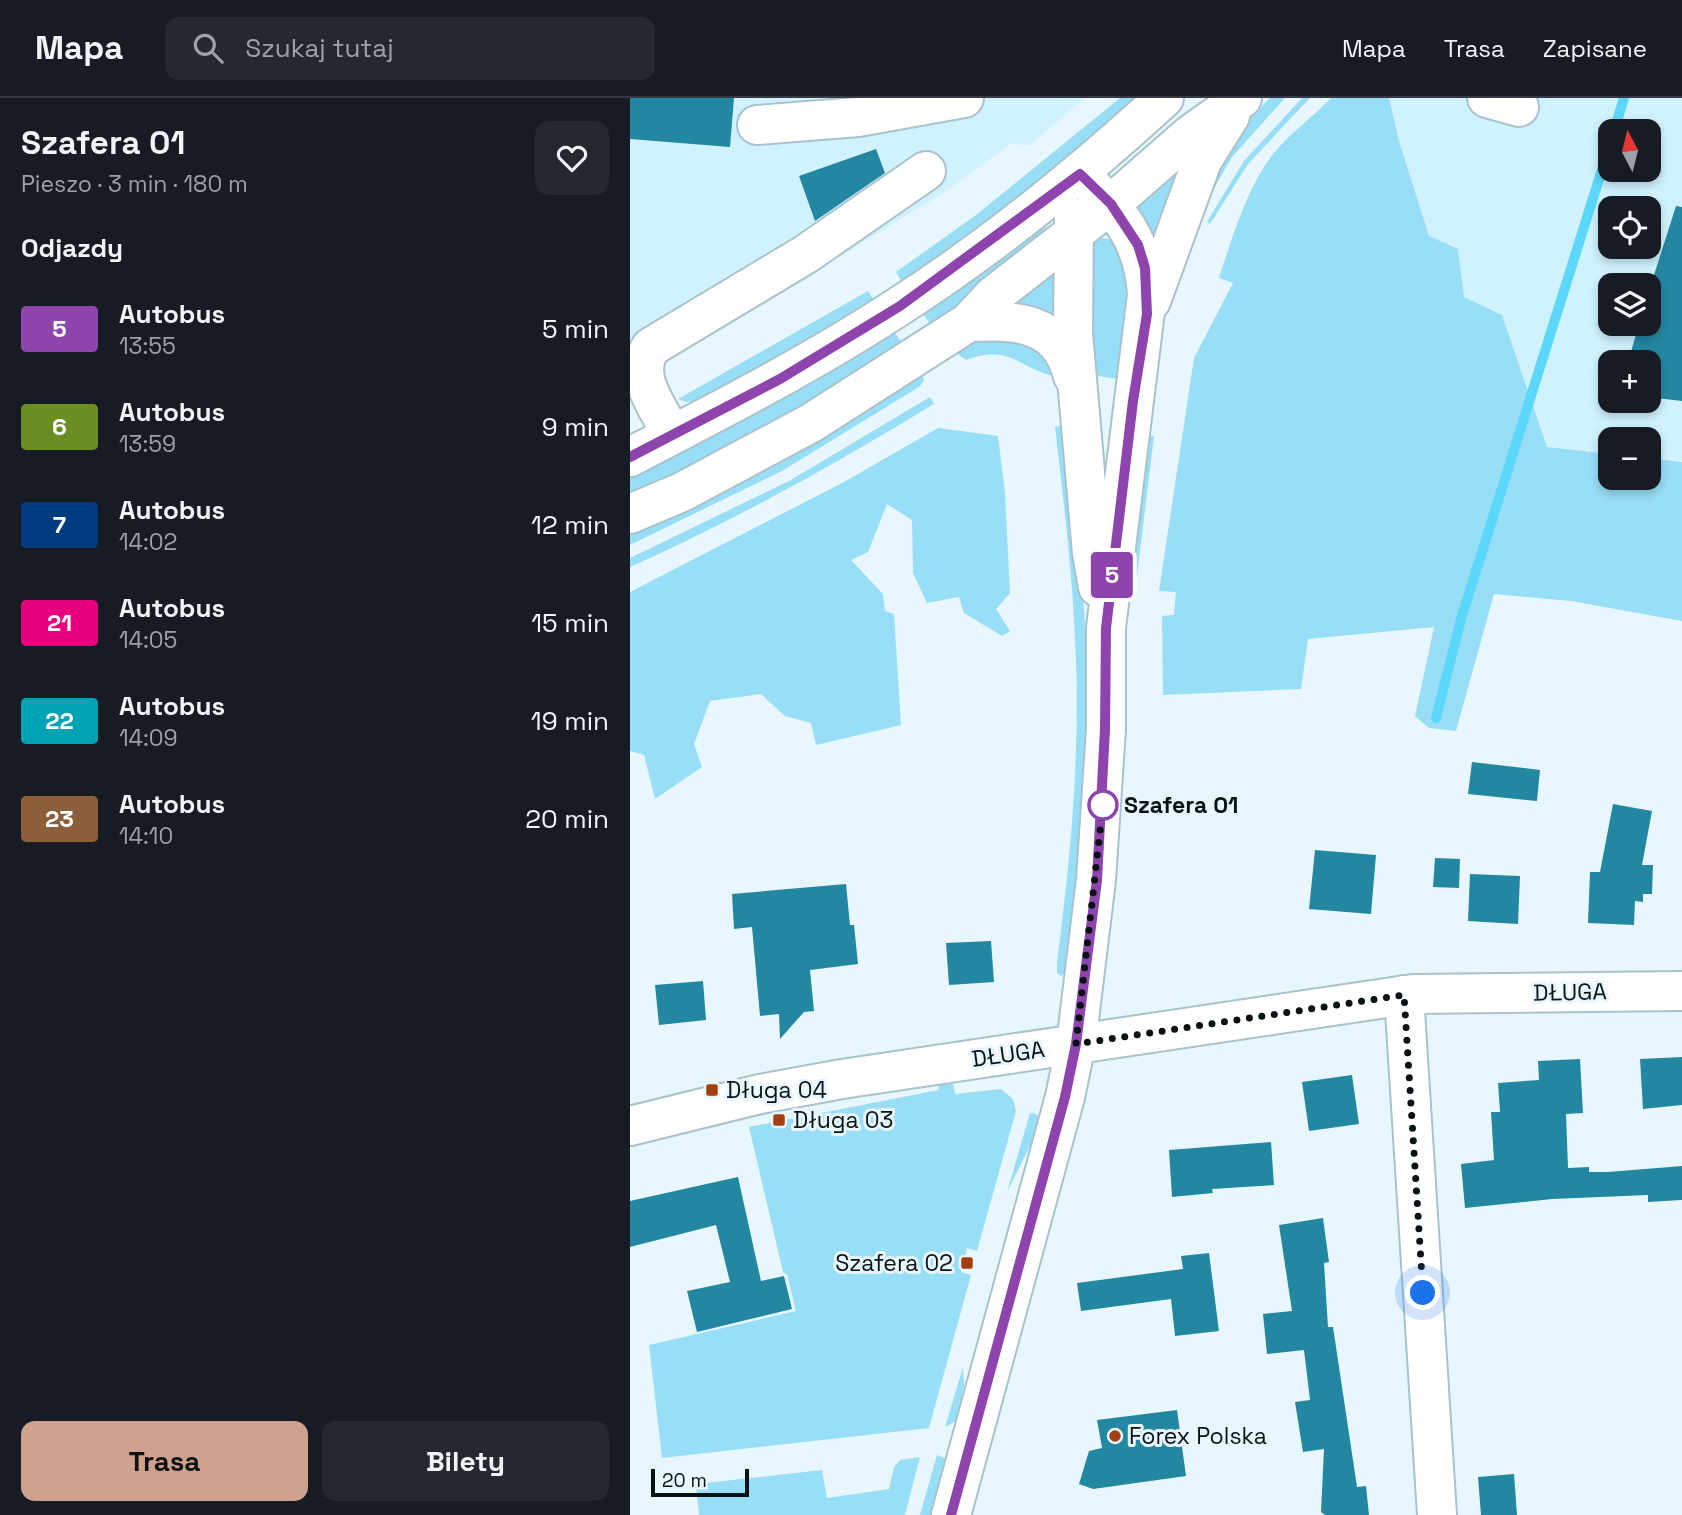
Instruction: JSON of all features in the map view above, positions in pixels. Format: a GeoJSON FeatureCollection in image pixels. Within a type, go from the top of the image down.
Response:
{"type":"FeatureCollection","features":[{"type":"Feature","properties":{"kind":"street"},"geometry":{"type":"LineString","coordinates":[[757,125],[858,117],[964,98]]}},
{"type":"Feature","properties":{"kind":"street"},"geometry":{"type":"LineString","coordinates":[[630,457],[780,379],[900,306],[1080,174],[1164,98]]}},
{"type":"Feature","properties":{"kind":"street"},"geometry":{"type":"LineString","coordinates":[[630,514],[682,492],[811,423],[969,322],[993,296],[1072,236],[1191,134],[1242,99]]}},
{"type":"Feature","properties":{"kind":"street"},"geometry":{"type":"LineString","coordinates":[[951,1515],[1062,1110],[1076,1044],[1102,813],[1106,628],[1133,401],[1147,314],[1202,161],[1242,99]]}},
{"type":"Feature","properties":{"kind":"street"},"geometry":{"type":"LineString","coordinates":[[672,435],[643,377],[644,357],[650,347],[806,254],[926,171]]}},
{"type":"Feature","properties":{"kind":"street"},"geometry":{"type":"LineString","coordinates":[[1080,174],[1111,204],[1138,245],[1145,268],[1147,314]]}},
{"type":"Feature","properties":{"kind":"street"},"geometry":{"type":"LineString","coordinates":[[1080,174],[1072,236],[1073,333],[1092,553],[1106,628]]}},
{"type":"Feature","properties":{"kind":"street"},"geometry":{"type":"LineString","coordinates":[[969,322],[1005,321],[1030,325],[1056,340],[1071,369],[1079,403]]}},
{"type":"Feature","properties":{"kind":"street","name":"DŁUGA"},"geometry":{"type":"LineString","coordinates":[[630,1126],[760,1094],[842,1079],[1404,995],[1682,991]]}},
{"type":"Feature","properties":{"kind":"street"},"geometry":{"type":"LineString","coordinates":[[1404,995],[1437,1515]]}},
{"type":"Feature","properties":{"kind":"shaded area"},"geometry":{"type":"Polygon","coordinates":[[[630,98],[1085,98],[1030,145],[1011,144],[948,190],[746,314],[630,374],[630,98]]]}},
{"type":"Feature","properties":{"kind":"shaded area"},"geometry":{"type":"Polygon","coordinates":[[[1120,98],[1139,98],[1049,174],[902,282],[896,272],[976,215],[1120,98]]]}},
{"type":"Feature","properties":{"kind":"shaded area"},"geometry":{"type":"Polygon","coordinates":[[[1270,98],[1285,98],[1232,157],[1197,218],[1210,185],[1235,138],[1270,98]]]}},
{"type":"Feature","properties":{"kind":"shaded area"},"geometry":{"type":"Polygon","coordinates":[[[1302,98],[1310,98],[1248,164],[1210,224],[1207,222],[1244,161],[1302,98]]]}},
{"type":"Feature","properties":{"kind":"shaded area"},"geometry":{"type":"Polygon","coordinates":[[[1331,98],[1389,98],[1399,141],[1429,236],[1458,249],[1464,297],[1502,315],[1547,447],[1598,453],[1598,490],[1661,490],[1661,459],[1682,462],[1682,621],[1571,601],[1494,594],[1456,731],[1429,728],[1415,716],[1434,627],[1308,639],[1301,689],[1163,695],[1162,616],[1174,615],[1176,592],[1159,591],[1194,358],[1233,283],[1219,278],[1241,214],[1255,183],[1279,147],[1331,98]]]}},
{"type":"Feature","properties":{"kind":"shaded area"},"geometry":{"type":"Polygon","coordinates":[[[1389,98],[1682,98],[1682,461],[1661,459],[1661,427],[1598,427],[1598,453],[1547,447],[1502,315],[1463,297],[1458,249],[1429,237],[1399,141],[1389,98]]]}},
{"type":"Feature","properties":{"kind":"shaded area"},"geometry":{"type":"Polygon","coordinates":[[[1194,148],[1159,248],[1133,209],[1194,148]]]}},
{"type":"Feature","properties":{"kind":"shaded area"},"geometry":{"type":"Polygon","coordinates":[[[1053,226],[1056,233],[932,327],[922,312],[1029,235],[1053,226]]]}},
{"type":"Feature","properties":{"kind":"shaded area"},"geometry":{"type":"Polygon","coordinates":[[[1100,237],[1118,242],[1133,267],[1118,379],[1091,375],[1083,248],[1100,237]]]}},
{"type":"Feature","properties":{"kind":"shaded area"},"geometry":{"type":"Polygon","coordinates":[[[1051,270],[1055,274],[1062,322],[1005,301],[1051,270]]]}},
{"type":"Feature","properties":{"kind":"shaded area"},"geometry":{"type":"Polygon","coordinates":[[[868,291],[874,300],[702,400],[687,402],[678,399],[868,291]]]}},
{"type":"Feature","properties":{"kind":"shaded area"},"geometry":{"type":"Polygon","coordinates":[[[893,330],[904,346],[827,393],[630,496],[630,476],[671,457],[893,330]]]}},
{"type":"Feature","properties":{"kind":"shaded area"},"geometry":{"type":"Polygon","coordinates":[[[993,337],[1022,344],[1038,352],[1050,366],[1054,376],[1004,356],[981,356],[966,360],[956,353],[978,340],[993,337]]]}},
{"type":"Feature","properties":{"kind":"shaded area"},"geometry":{"type":"Polygon","coordinates":[[[923,375],[924,381],[919,387],[782,471],[630,545],[630,535],[742,480],[923,375]]]}},
{"type":"Feature","properties":{"kind":"shaded area"},"geometry":{"type":"Polygon","coordinates":[[[930,397],[934,404],[822,470],[746,511],[630,567],[630,558],[789,481],[930,397]]]}},
{"type":"Feature","properties":{"kind":"shaded area"},"geometry":{"type":"Polygon","coordinates":[[[1064,425],[1083,592],[1087,689],[1079,851],[1066,973],[1061,976],[1057,973],[1057,962],[1067,882],[1077,720],[1072,586],[1055,427],[1064,425]]]}},
{"type":"Feature","properties":{"kind":"shaded area"},"geometry":{"type":"Polygon","coordinates":[[[938,428],[998,436],[1005,492],[1010,593],[996,609],[1010,631],[1002,636],[964,613],[959,597],[927,603],[913,573],[912,520],[887,504],[868,552],[851,560],[883,594],[885,611],[894,614],[901,725],[816,745],[811,723],[785,716],[761,694],[710,701],[694,744],[702,767],[655,799],[644,755],[630,751],[630,592],[844,482],[938,428]]]}},
{"type":"Feature","properties":{"kind":"shaded area"},"geometry":{"type":"Polygon","coordinates":[[[1147,435],[1154,436],[1137,576],[1132,567],[1147,435]]]}},
{"type":"Feature","properties":{"kind":"shaded area"},"geometry":{"type":"Polygon","coordinates":[[[953,1083],[955,1094],[1001,1089],[1013,1099],[1016,1111],[977,1251],[967,1248],[961,1272],[971,1275],[929,1428],[662,1458],[649,1345],[796,1311],[787,1275],[783,1272],[749,1127],[939,1090],[938,1085],[953,1083]]]}},
{"type":"Feature","properties":{"kind":"shaded area"},"geometry":{"type":"Polygon","coordinates":[[[1030,1113],[1039,1118],[1035,1136],[1007,1192],[1030,1113]]]}},
{"type":"Feature","properties":{"kind":"shaded area"},"geometry":{"type":"Polygon","coordinates":[[[963,1367],[964,1386],[956,1421],[945,1427],[963,1367]]]}},
{"type":"Feature","properties":{"kind":"shaded area"},"geometry":{"type":"Polygon","coordinates":[[[937,1455],[946,1459],[931,1515],[920,1515],[937,1455]]]}},
{"type":"Feature","properties":{"kind":"shaded area"},"geometry":{"type":"Polygon","coordinates":[[[920,1457],[905,1515],[699,1515],[696,1484],[822,1470],[827,1498],[889,1489],[894,1467],[900,1460],[920,1457]]]}},
{"type":"Feature","properties":{"kind":"building"},"geometry":{"type":"Polygon","coordinates":[[[630,98],[734,98],[730,147],[630,139],[630,98]]]}},
{"type":"Feature","properties":{"kind":"building"},"geometry":{"type":"Polygon","coordinates":[[[876,149],[885,173],[815,221],[799,176],[876,149]]]}},
{"type":"Feature","properties":{"kind":"building"},"geometry":{"type":"Polygon","coordinates":[[[1676,206],[1682,207],[1682,401],[1661,399],[1661,350],[1631,350],[1636,336],[1661,336],[1661,273],[1655,273],[1676,206]]]}},
{"type":"Feature","properties":{"kind":"building"},"geometry":{"type":"Polygon","coordinates":[[[1472,762],[1540,770],[1537,801],[1468,794],[1472,762]]]}},
{"type":"Feature","properties":{"kind":"building"},"geometry":{"type":"Polygon","coordinates":[[[1613,804],[1652,811],[1642,865],[1653,865],[1652,894],[1643,894],[1643,902],[1635,901],[1634,925],[1588,923],[1590,872],[1600,872],[1613,804]]]}},
{"type":"Feature","properties":{"kind":"building"},"geometry":{"type":"Polygon","coordinates":[[[1315,850],[1376,855],[1371,914],[1309,909],[1315,850]]]}},
{"type":"Feature","properties":{"kind":"building"},"geometry":{"type":"Polygon","coordinates":[[[1435,858],[1460,859],[1459,888],[1433,887],[1435,858]]]}},
{"type":"Feature","properties":{"kind":"building"},"geometry":{"type":"Polygon","coordinates":[[[1470,874],[1520,876],[1518,924],[1468,921],[1470,874]]]}},
{"type":"Feature","properties":{"kind":"building"},"geometry":{"type":"Polygon","coordinates":[[[846,884],[850,925],[854,925],[858,964],[810,970],[814,1011],[804,1012],[780,1039],[779,1014],[760,1016],[752,927],[734,929],[732,894],[846,884]]]}},
{"type":"Feature","properties":{"kind":"building"},"geometry":{"type":"Polygon","coordinates":[[[991,941],[994,982],[949,985],[946,943],[991,941]]]}},
{"type":"Feature","properties":{"kind":"building"},"geometry":{"type":"Polygon","coordinates":[[[703,981],[706,1020],[659,1025],[655,985],[703,981]]]}},
{"type":"Feature","properties":{"kind":"building"},"geometry":{"type":"Polygon","coordinates":[[[1682,1057],[1682,1105],[1643,1109],[1640,1059],[1682,1057]]]}},
{"type":"Feature","properties":{"kind":"building"},"geometry":{"type":"Polygon","coordinates":[[[1580,1059],[1583,1113],[1566,1114],[1568,1168],[1589,1167],[1589,1172],[1608,1172],[1682,1166],[1682,1200],[1648,1202],[1648,1195],[1552,1199],[1465,1208],[1461,1164],[1494,1160],[1491,1112],[1500,1112],[1498,1083],[1539,1080],[1538,1061],[1580,1059]]]}},
{"type":"Feature","properties":{"kind":"building"},"geometry":{"type":"Polygon","coordinates":[[[1352,1075],[1359,1124],[1309,1131],[1302,1082],[1352,1075]]]}},
{"type":"Feature","properties":{"kind":"building"},"geometry":{"type":"Polygon","coordinates":[[[1271,1142],[1274,1185],[1212,1189],[1213,1193],[1172,1197],[1169,1150],[1271,1142]]]}},
{"type":"Feature","properties":{"kind":"building"},"geometry":{"type":"Polygon","coordinates":[[[738,1177],[761,1281],[784,1276],[792,1309],[697,1332],[687,1291],[730,1282],[716,1225],[630,1247],[630,1201],[738,1177]]]}},
{"type":"Feature","properties":{"kind":"building"},"geometry":{"type":"Polygon","coordinates":[[[1323,1218],[1329,1262],[1324,1263],[1328,1327],[1333,1327],[1357,1487],[1366,1486],[1369,1515],[1325,1515],[1321,1512],[1324,1449],[1303,1452],[1295,1402],[1310,1400],[1304,1350],[1267,1354],[1263,1314],[1292,1311],[1279,1225],[1323,1218]]]}},
{"type":"Feature","properties":{"kind":"building"},"geometry":{"type":"Polygon","coordinates":[[[1209,1253],[1219,1331],[1175,1336],[1171,1299],[1081,1311],[1077,1283],[1183,1269],[1181,1256],[1209,1253]]]}},
{"type":"Feature","properties":{"kind":"building"},"geometry":{"type":"Polygon","coordinates":[[[1177,1410],[1186,1476],[1093,1489],[1079,1484],[1089,1451],[1102,1448],[1097,1420],[1177,1410]]]}},
{"type":"Feature","properties":{"kind":"building"},"geometry":{"type":"Polygon","coordinates":[[[1514,1474],[1517,1515],[1481,1515],[1478,1477],[1514,1474]]]}},
{"type":"Feature","properties":{"kind":"waterway"},"geometry":{"type":"LineString","coordinates":[[1618,119],[1624,98]]}},
{"type":"Feature","properties":{"kind":"waterway"},"geometry":{"type":"LineString","coordinates":[[1436,718],[1461,619],[1598,182]]}},
{"type":"Feature","properties":{"kind":"bus line","name":"5"},"geometry":{"type":"LineString","coordinates":[[630,457],[780,379],[900,306],[1080,174],[1111,204],[1138,245],[1145,268],[1147,314],[1133,401],[1106,628],[1102,813],[1097,880],[1076,1044],[1038,1200],[951,1515]]}},
{"type":"Feature","properties":{"kind":"place","name":"Szafera 01"},"geometry":{"type":"Point","coordinates":[1103,805]}},
{"type":"Feature","properties":{"kind":"place","name":"Długa 04"},"geometry":{"type":"Point","coordinates":[712,1090]}},
{"type":"Feature","properties":{"kind":"place","name":"Długa 03"},"geometry":{"type":"Point","coordinates":[779,1120]}},
{"type":"Feature","properties":{"kind":"place","name":"Szafera 02"},"geometry":{"type":"Point","coordinates":[967,1263]}},
{"type":"Feature","properties":{"kind":"place","name":"Forex Polska"},"geometry":{"type":"Point","coordinates":[1115,1436]}},
{"type":"Feature","properties":{"kind":"route"},"geometry":{"type":"LineString","coordinates":[[1103,805],[1097,880],[1076,1044],[1404,995],[1423,1293]]}}]}
